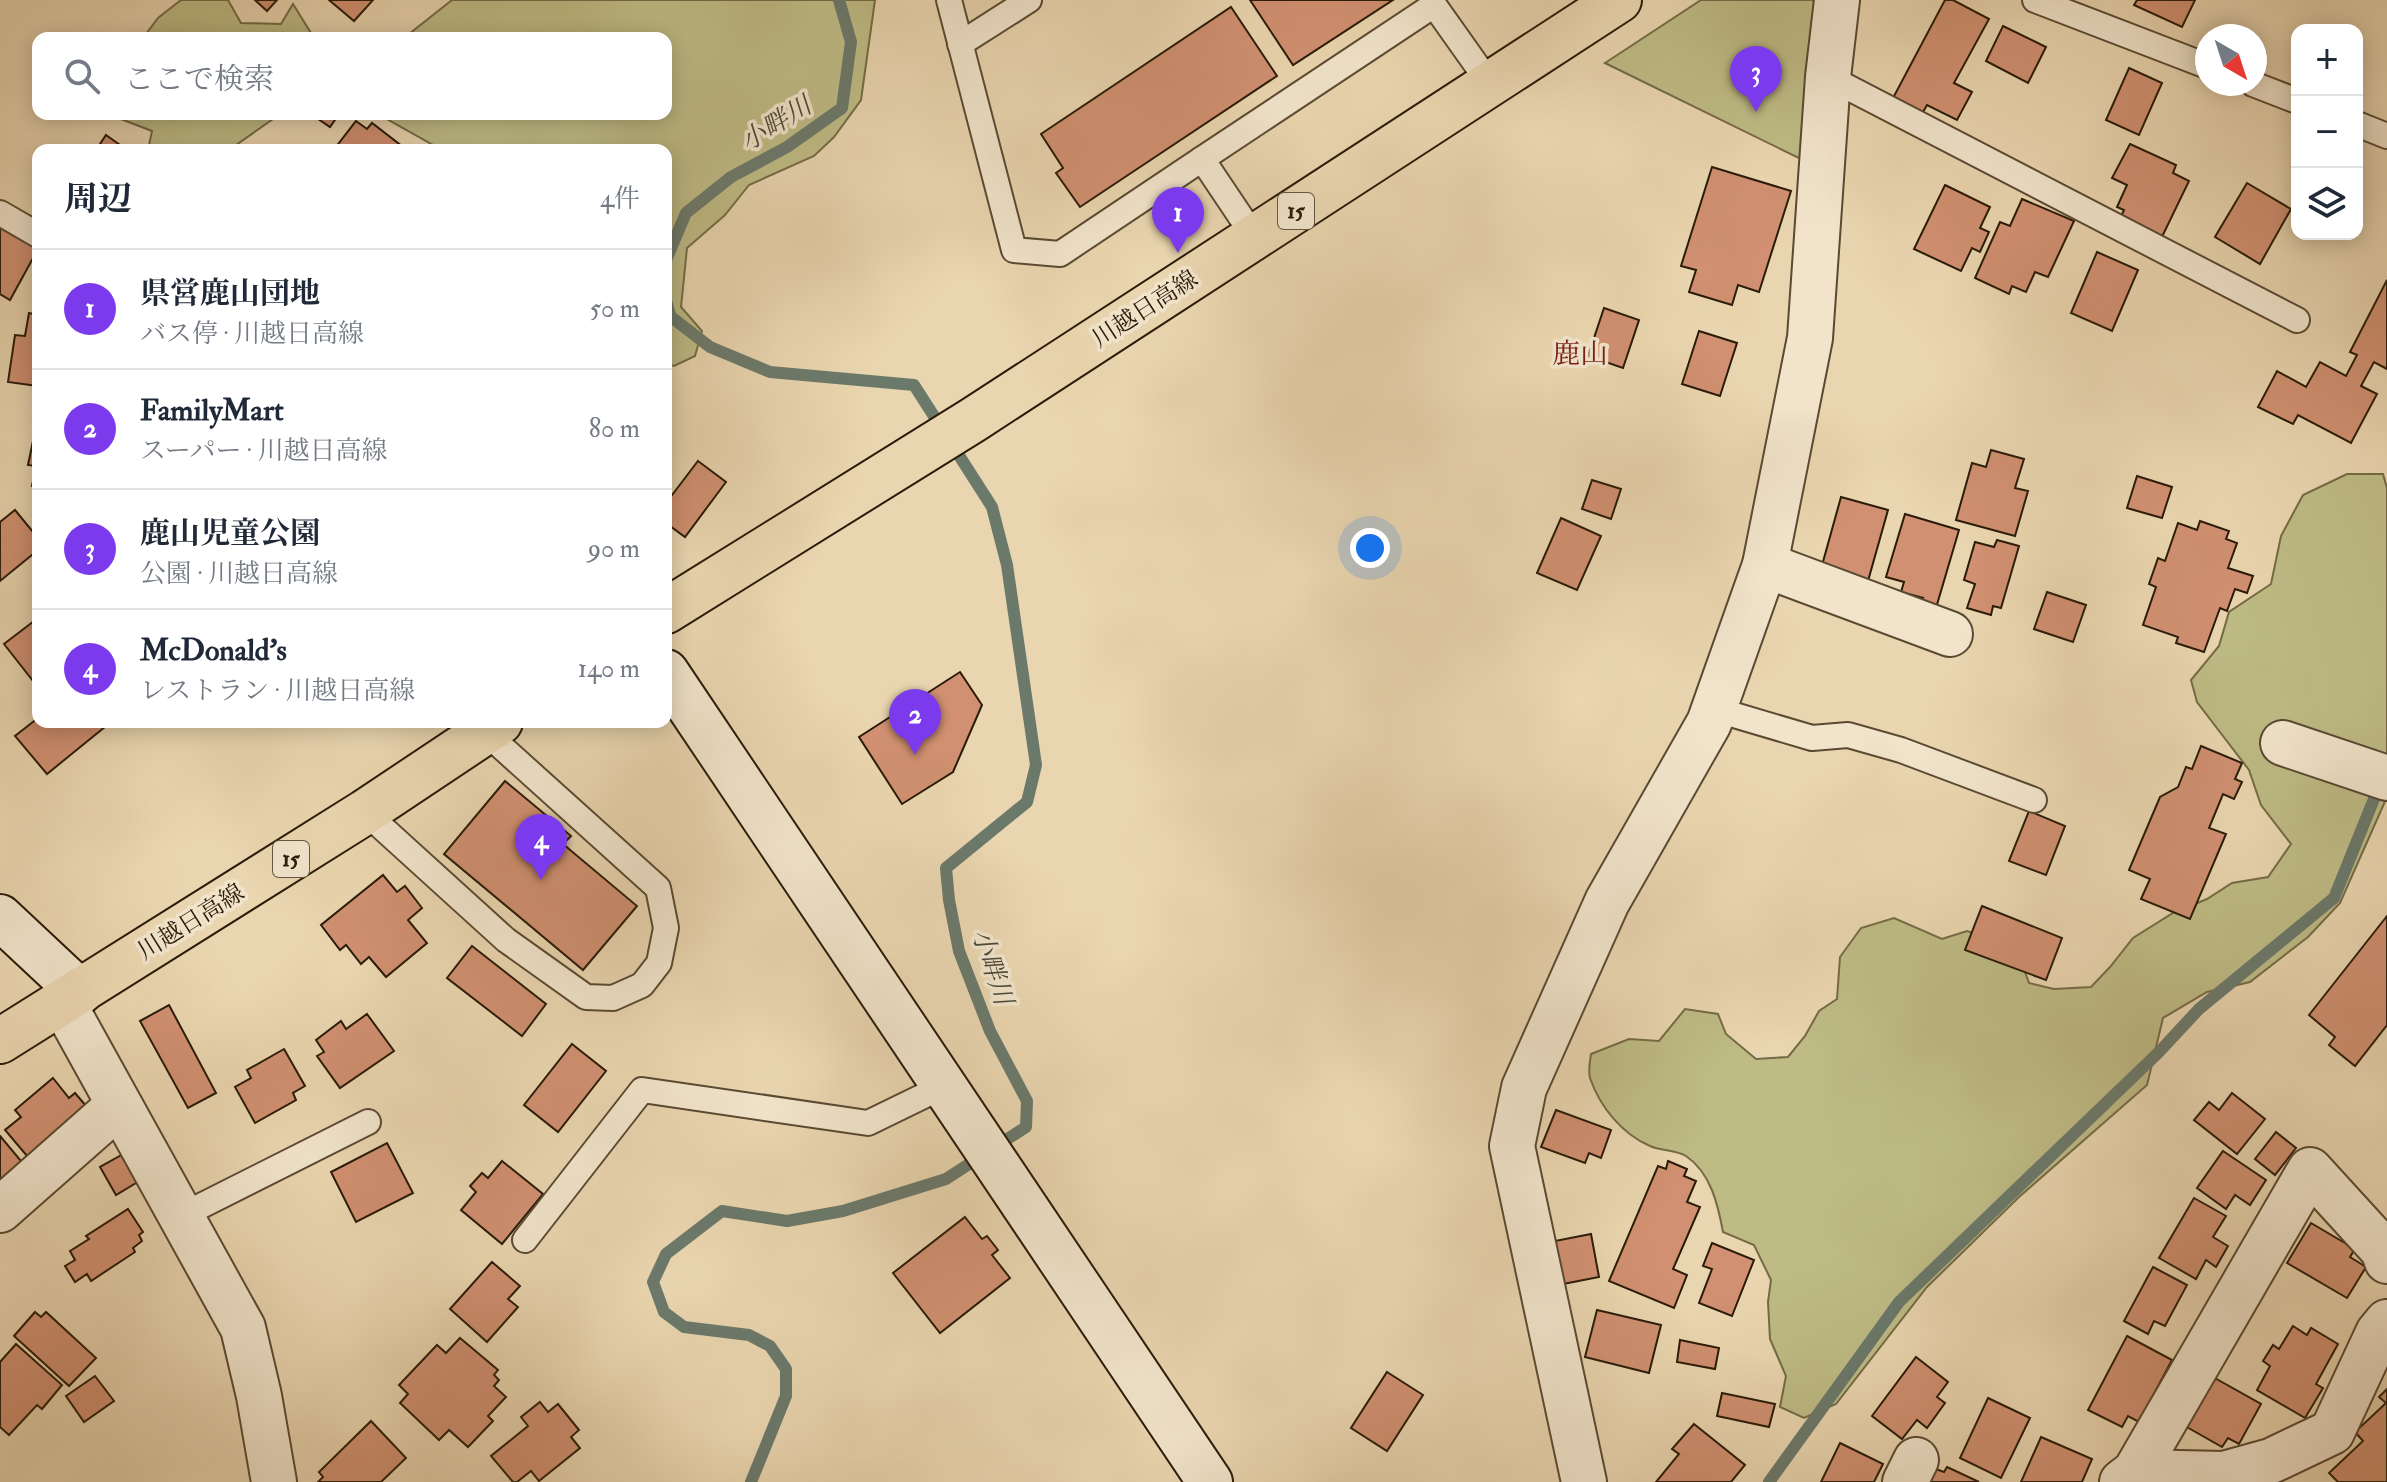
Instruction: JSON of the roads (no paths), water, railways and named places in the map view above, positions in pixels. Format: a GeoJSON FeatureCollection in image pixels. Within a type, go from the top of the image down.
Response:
{"type":"FeatureCollection","features":[{"type":"Feature","properties":{"kind":"main road","name":"川越日高線"},"geometry":{"type":"LineString","coordinates":[[672,607],[973,420],[1619,0]]}},
{"type":"Feature","properties":{"kind":"main road","name":"川越日高線"},"geometry":{"type":"LineString","coordinates":[[0,1041],[365,812],[491,728]]}},
{"type":"Feature","properties":{"kind":"street"},"geometry":{"type":"LineString","coordinates":[[1584,1482],[1512,1146],[1524,1088],[1607,902],[1709,723],[1765,565],[1810,338],[1828,77],[1837,0]]}},
{"type":"Feature","properties":{"kind":"street"},"geometry":{"type":"LineString","coordinates":[[1765,565],[1950,634]]}},
{"type":"Feature","properties":{"kind":"street"},"geometry":{"type":"LineString","coordinates":[[672,681],[1210,1482]]}},
{"type":"Feature","properties":{"kind":"street"},"geometry":{"type":"LineString","coordinates":[[2283,743],[2387,778]]}},
{"type":"Feature","properties":{"kind":"street"},"geometry":{"type":"LineString","coordinates":[[0,917],[72,997],[119,1105],[243,1328],[274,1482]]}},
{"type":"Feature","properties":{"kind":"street"},"geometry":{"type":"LineString","coordinates":[[0,1210],[119,1105]]}},
{"type":"Feature","properties":{"kind":"street"},"geometry":{"type":"LineString","coordinates":[[2129,1477],[2310,1170],[2383,1250],[2387,1261]]}},
{"type":"Feature","properties":{"kind":"street"},"geometry":{"type":"LineString","coordinates":[[2129,1477],[2224,1474],[2271,1461],[2332,1432],[2378,1333],[2387,1322]]}},
{"type":"Feature","properties":{"kind":"lane"},"geometry":{"type":"LineString","coordinates":[[949,0],[1014,250],[1060,254],[1434,5],[1490,84]]}},
{"type":"Feature","properties":{"kind":"lane"},"geometry":{"type":"LineString","coordinates":[[960,44],[1029,0]]}},
{"type":"Feature","properties":{"kind":"lane"},"geometry":{"type":"LineString","coordinates":[[2035,0],[2195,61]]}},
{"type":"Feature","properties":{"kind":"lane"},"geometry":{"type":"LineString","coordinates":[[1828,77],[2297,320]]}},
{"type":"Feature","properties":{"kind":"lane"},"geometry":{"type":"LineString","coordinates":[[2267,89],[2291,99]]}},
{"type":"Feature","properties":{"kind":"lane"},"geometry":{"type":"LineString","coordinates":[[2363,126],[2387,136]]}},
{"type":"Feature","properties":{"kind":"lane"},"geometry":{"type":"LineString","coordinates":[[1202,159],[1255,238]]}},
{"type":"Feature","properties":{"kind":"lane"},"geometry":{"type":"LineString","coordinates":[[0,213],[32,232]]}},
{"type":"Feature","properties":{"kind":"lane"},"geometry":{"type":"LineString","coordinates":[[1714,709],[1812,738],[1848,735],[1901,750],[2034,800]]}},
{"type":"Feature","properties":{"kind":"lane"},"geometry":{"type":"LineString","coordinates":[[365,812],[506,940],[586,997],[613,998],[642,985],[659,963],[666,928],[658,888],[494,728]]}},
{"type":"Feature","properties":{"kind":"lane"},"geometry":{"type":"LineString","coordinates":[[525,1240],[642,1090],[868,1123],[944,1086]]}},
{"type":"Feature","properties":{"kind":"lane"},"geometry":{"type":"LineString","coordinates":[[181,1216],[368,1122]]}},
{"type":"Feature","properties":{"kind":"waterway","name":"小畔川"},"geometry":{"type":"LineString","coordinates":[[672,246],[686,213],[731,177],[787,147],[842,108],[851,42],[839,0]]}},
{"type":"Feature","properties":{"kind":"waterway","name":"小畔川"},"geometry":{"type":"LineString","coordinates":[[672,318],[710,347],[770,372],[914,385],[992,507],[1007,565],[1036,765],[1027,802],[946,868],[959,951],[990,1031],[1027,1101],[1026,1127],[946,1179],[843,1211],[787,1221],[722,1211],[666,1254],[653,1282],[664,1312],[684,1327],[749,1335],[770,1346],[786,1369],[786,1396],[751,1482]]}},
{"type":"Feature","properties":{"kind":"waterway"},"geometry":{"type":"LineString","coordinates":[[1769,1482],[1899,1302],[2159,1052],[2199,1009],[2334,898],[2380,784]]}},
{"type":"Feature","properties":{"kind":"place","name":"鹿山児童公園"},"geometry":{"type":"Point","coordinates":[1756,112]}},
{"type":"Feature","properties":{"kind":"place","name":"県営鹿山団地"},"geometry":{"type":"Point","coordinates":[1178,253]}},
{"type":"Feature","properties":{"kind":"place","name":"FamilyMart"},"geometry":{"type":"Point","coordinates":[915,755]}},
{"type":"Feature","properties":{"kind":"place","name":"McDonald's"},"geometry":{"type":"Point","coordinates":[541,880]}},
{"type":"Feature","properties":{"kind":"district","name":"鹿山"},"geometry":{"type":"Point","coordinates":[1580,354]}}]}
